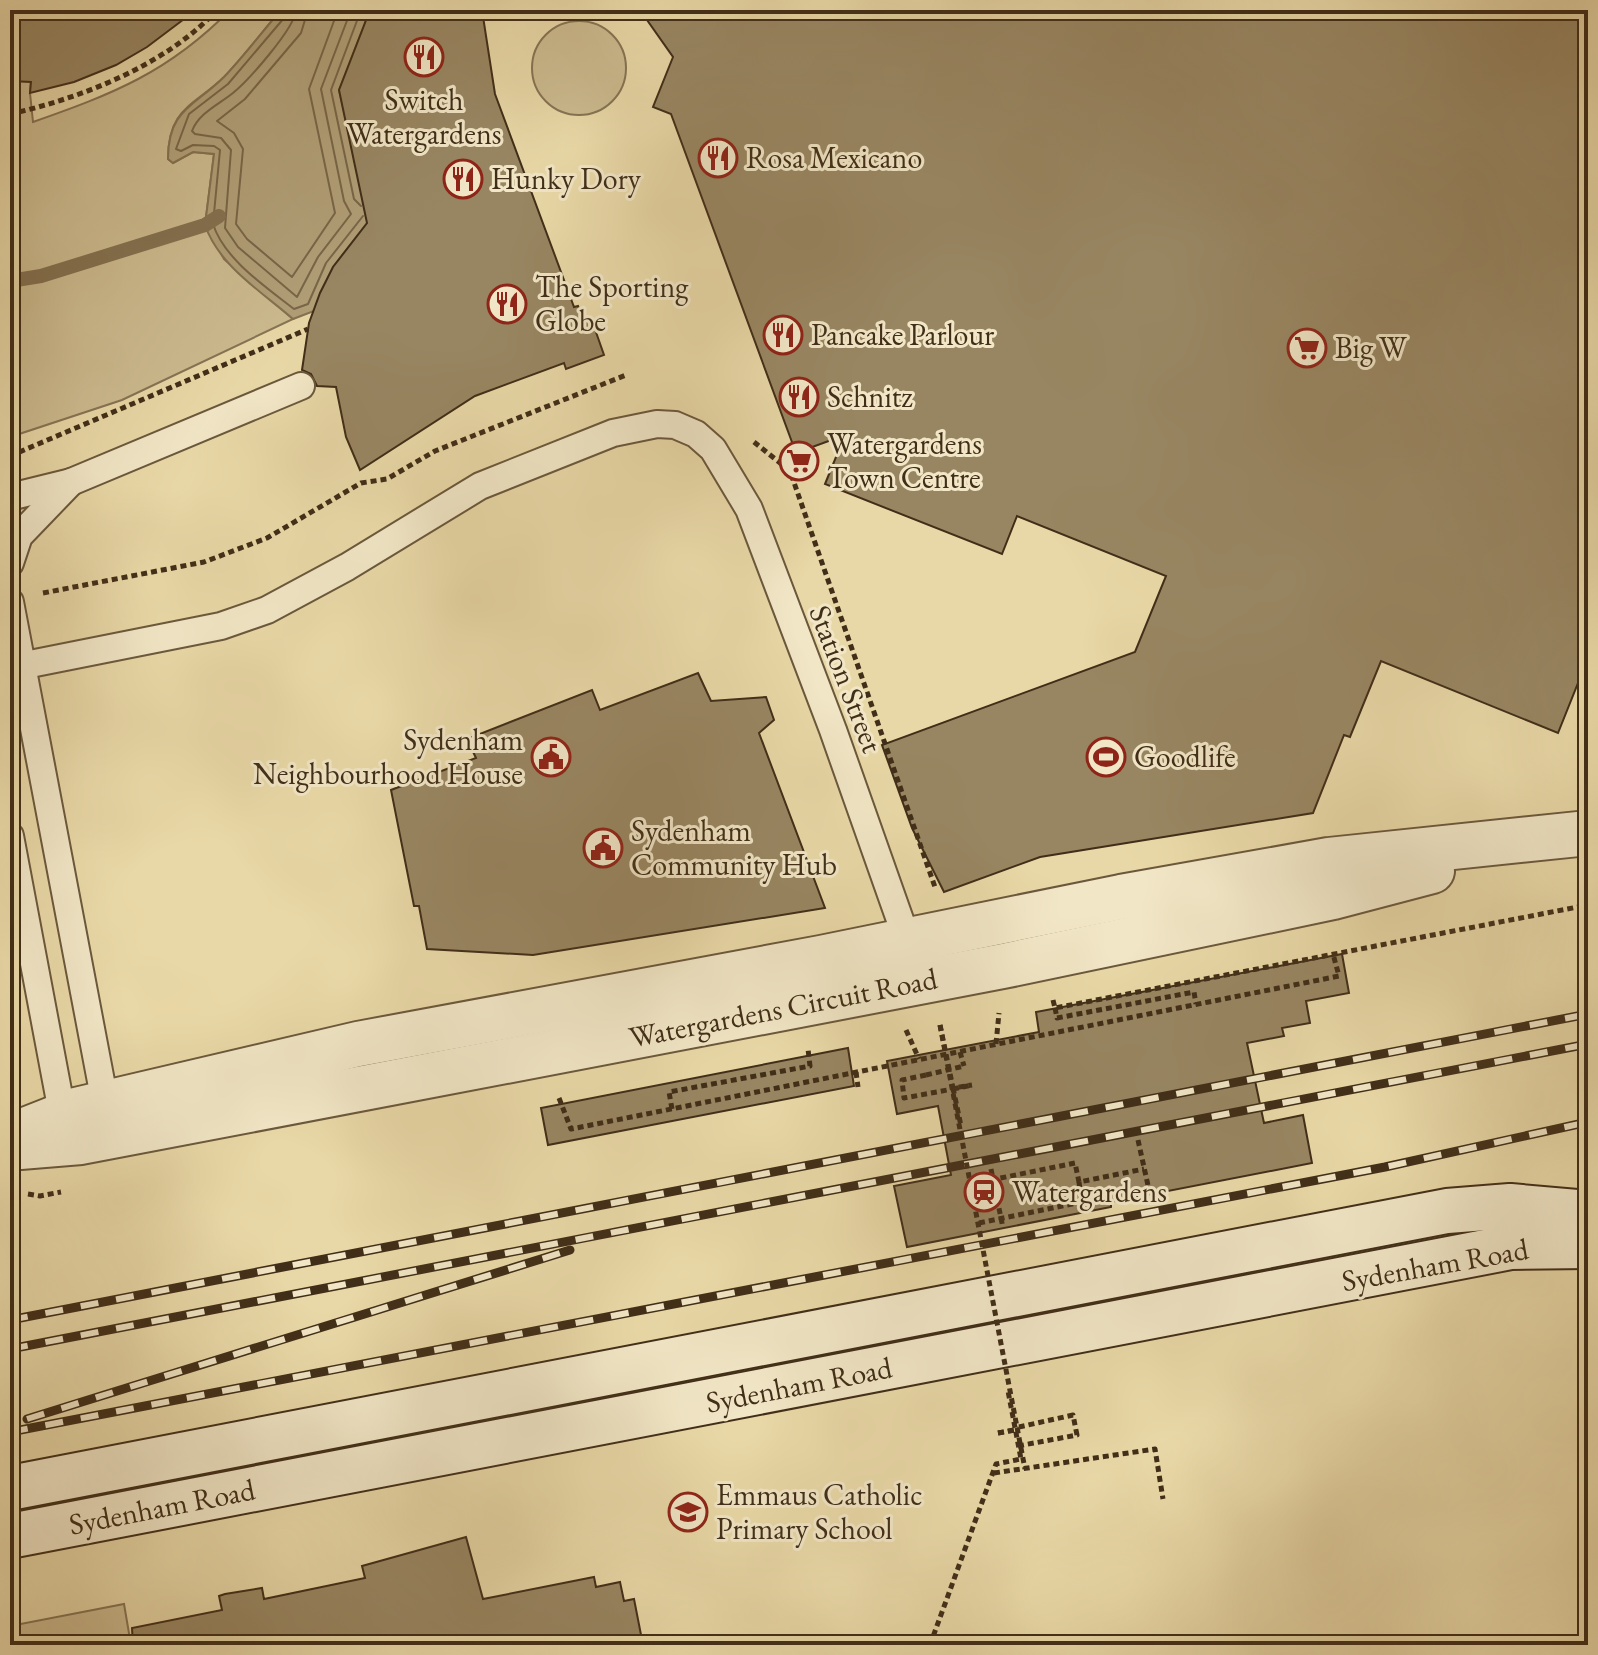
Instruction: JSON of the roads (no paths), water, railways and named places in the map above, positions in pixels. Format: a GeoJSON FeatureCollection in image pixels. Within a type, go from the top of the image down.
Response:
{"type":"FeatureCollection","features":[{"type":"Feature","properties":{"kind":"street","name":"Watergardens Circuit Road"},"geometry":{"type":"LineString","coordinates":[[108,1120],[358,1044],[1329,860],[1569,836]]}},
{"type":"Feature","properties":{"kind":"street","name":"Watergardens Circuit Road"},"geometry":{"type":"LineString","coordinates":[[10,1136],[918,982],[1333,897],[1569,836]]}},
{"type":"Feature","properties":{"kind":"street","name":"Watergardens Circuit Road"},"geometry":{"type":"LineString","coordinates":[[10,1148],[65,1129]]}},
{"type":"Feature","properties":{"kind":"street","name":"Sydenham Road"},"geometry":{"type":"LineString","coordinates":[[10,1488],[1447,1211],[1510,1206],[1588,1213]]}},
{"type":"Feature","properties":{"kind":"street","name":"Sydenham Road"},"geometry":{"type":"LineString","coordinates":[[10,1536],[1511,1247],[1588,1246]]}},
{"type":"Feature","properties":{"kind":"street"},"geometry":{"type":"LineString","coordinates":[[861,1325],[886,1368]]}},
{"type":"Feature","properties":{"kind":"lane"},"geometry":{"type":"LineString","coordinates":[[10,497],[71,482],[301,386]]}},
{"type":"Feature","properties":{"kind":"lane","name":"Station Street"},"geometry":{"type":"LineString","coordinates":[[15,667],[221,626],[267,610],[347,567],[480,486],[613,433],[657,424],[675,425],[696,434],[713,449],[749,509],[909,939],[918,982]]}},
{"type":"Feature","properties":{"kind":"lane"},"geometry":{"type":"LineString","coordinates":[[10,563],[19,536],[71,482]]}},
{"type":"Feature","properties":{"kind":"lane"},"geometry":{"type":"LineString","coordinates":[[10,602],[15,667],[108,1120]]}},
{"type":"Feature","properties":{"kind":"lane"},"geometry":{"type":"LineString","coordinates":[[10,836],[65,1129]]}},
{"type":"Feature","properties":{"kind":"water"},"geometry":{"type":"Polygon","coordinates":[[[281,10],[370,10],[339,90],[369,221],[333,267],[314,311],[293,319],[231,266],[212,240],[205,225],[214,154],[193,152],[173,163],[168,159],[169,142],[178,119],[224,77],[281,10]]]}},
{"type":"Feature","properties":{"kind":"waterway"},"geometry":{"type":"LineString","coordinates":[[10,281],[41,276],[205,225],[219,216]]}},
{"type":"Feature","properties":{"kind":"railway"},"geometry":{"type":"LineString","coordinates":[[10,1320],[1588,1014]]}},
{"type":"Feature","properties":{"kind":"railway"},"geometry":{"type":"LineString","coordinates":[[10,1349],[1588,1044]]}},
{"type":"Feature","properties":{"kind":"railway"},"geometry":{"type":"LineString","coordinates":[[10,1432],[1385,1167],[1588,1122]]}},
{"type":"Feature","properties":{"kind":"railway"},"geometry":{"type":"LineString","coordinates":[[27,1419],[570,1250]]}},
{"type":"Feature","properties":{"kind":"place","name":"Switch Watergardens"},"geometry":{"type":"Point","coordinates":[424,57]}},
{"type":"Feature","properties":{"kind":"place","name":"Rosa Mexicano"},"geometry":{"type":"Point","coordinates":[718,158]}},
{"type":"Feature","properties":{"kind":"place","name":"Hunky Dory"},"geometry":{"type":"Point","coordinates":[463,179]}},
{"type":"Feature","properties":{"kind":"place","name":"The Sporting Globe"},"geometry":{"type":"Point","coordinates":[507,304]}},
{"type":"Feature","properties":{"kind":"place","name":"Pancake Parlour"},"geometry":{"type":"Point","coordinates":[783,335]}},
{"type":"Feature","properties":{"kind":"place","name":"Big W"},"geometry":{"type":"Point","coordinates":[1307,348]}},
{"type":"Feature","properties":{"kind":"place","name":"Schnitz"},"geometry":{"type":"Point","coordinates":[799,397]}},
{"type":"Feature","properties":{"kind":"place","name":"Watergardens Town Centre"},"geometry":{"type":"Point","coordinates":[799,461]}},
{"type":"Feature","properties":{"kind":"place","name":"Sydenham Neighbourhood House"},"geometry":{"type":"Point","coordinates":[551,757]}},
{"type":"Feature","properties":{"kind":"place","name":"Goodlife"},"geometry":{"type":"Point","coordinates":[1106,757]}},
{"type":"Feature","properties":{"kind":"place","name":"Sydenham Community Hub"},"geometry":{"type":"Point","coordinates":[603,848]}},
{"type":"Feature","properties":{"kind":"place","name":"Watergardens"},"geometry":{"type":"Point","coordinates":[984,1192]}},
{"type":"Feature","properties":{"kind":"place","name":"Emmaus Catholic Primary School"},"geometry":{"type":"Point","coordinates":[688,1512]}}]}
